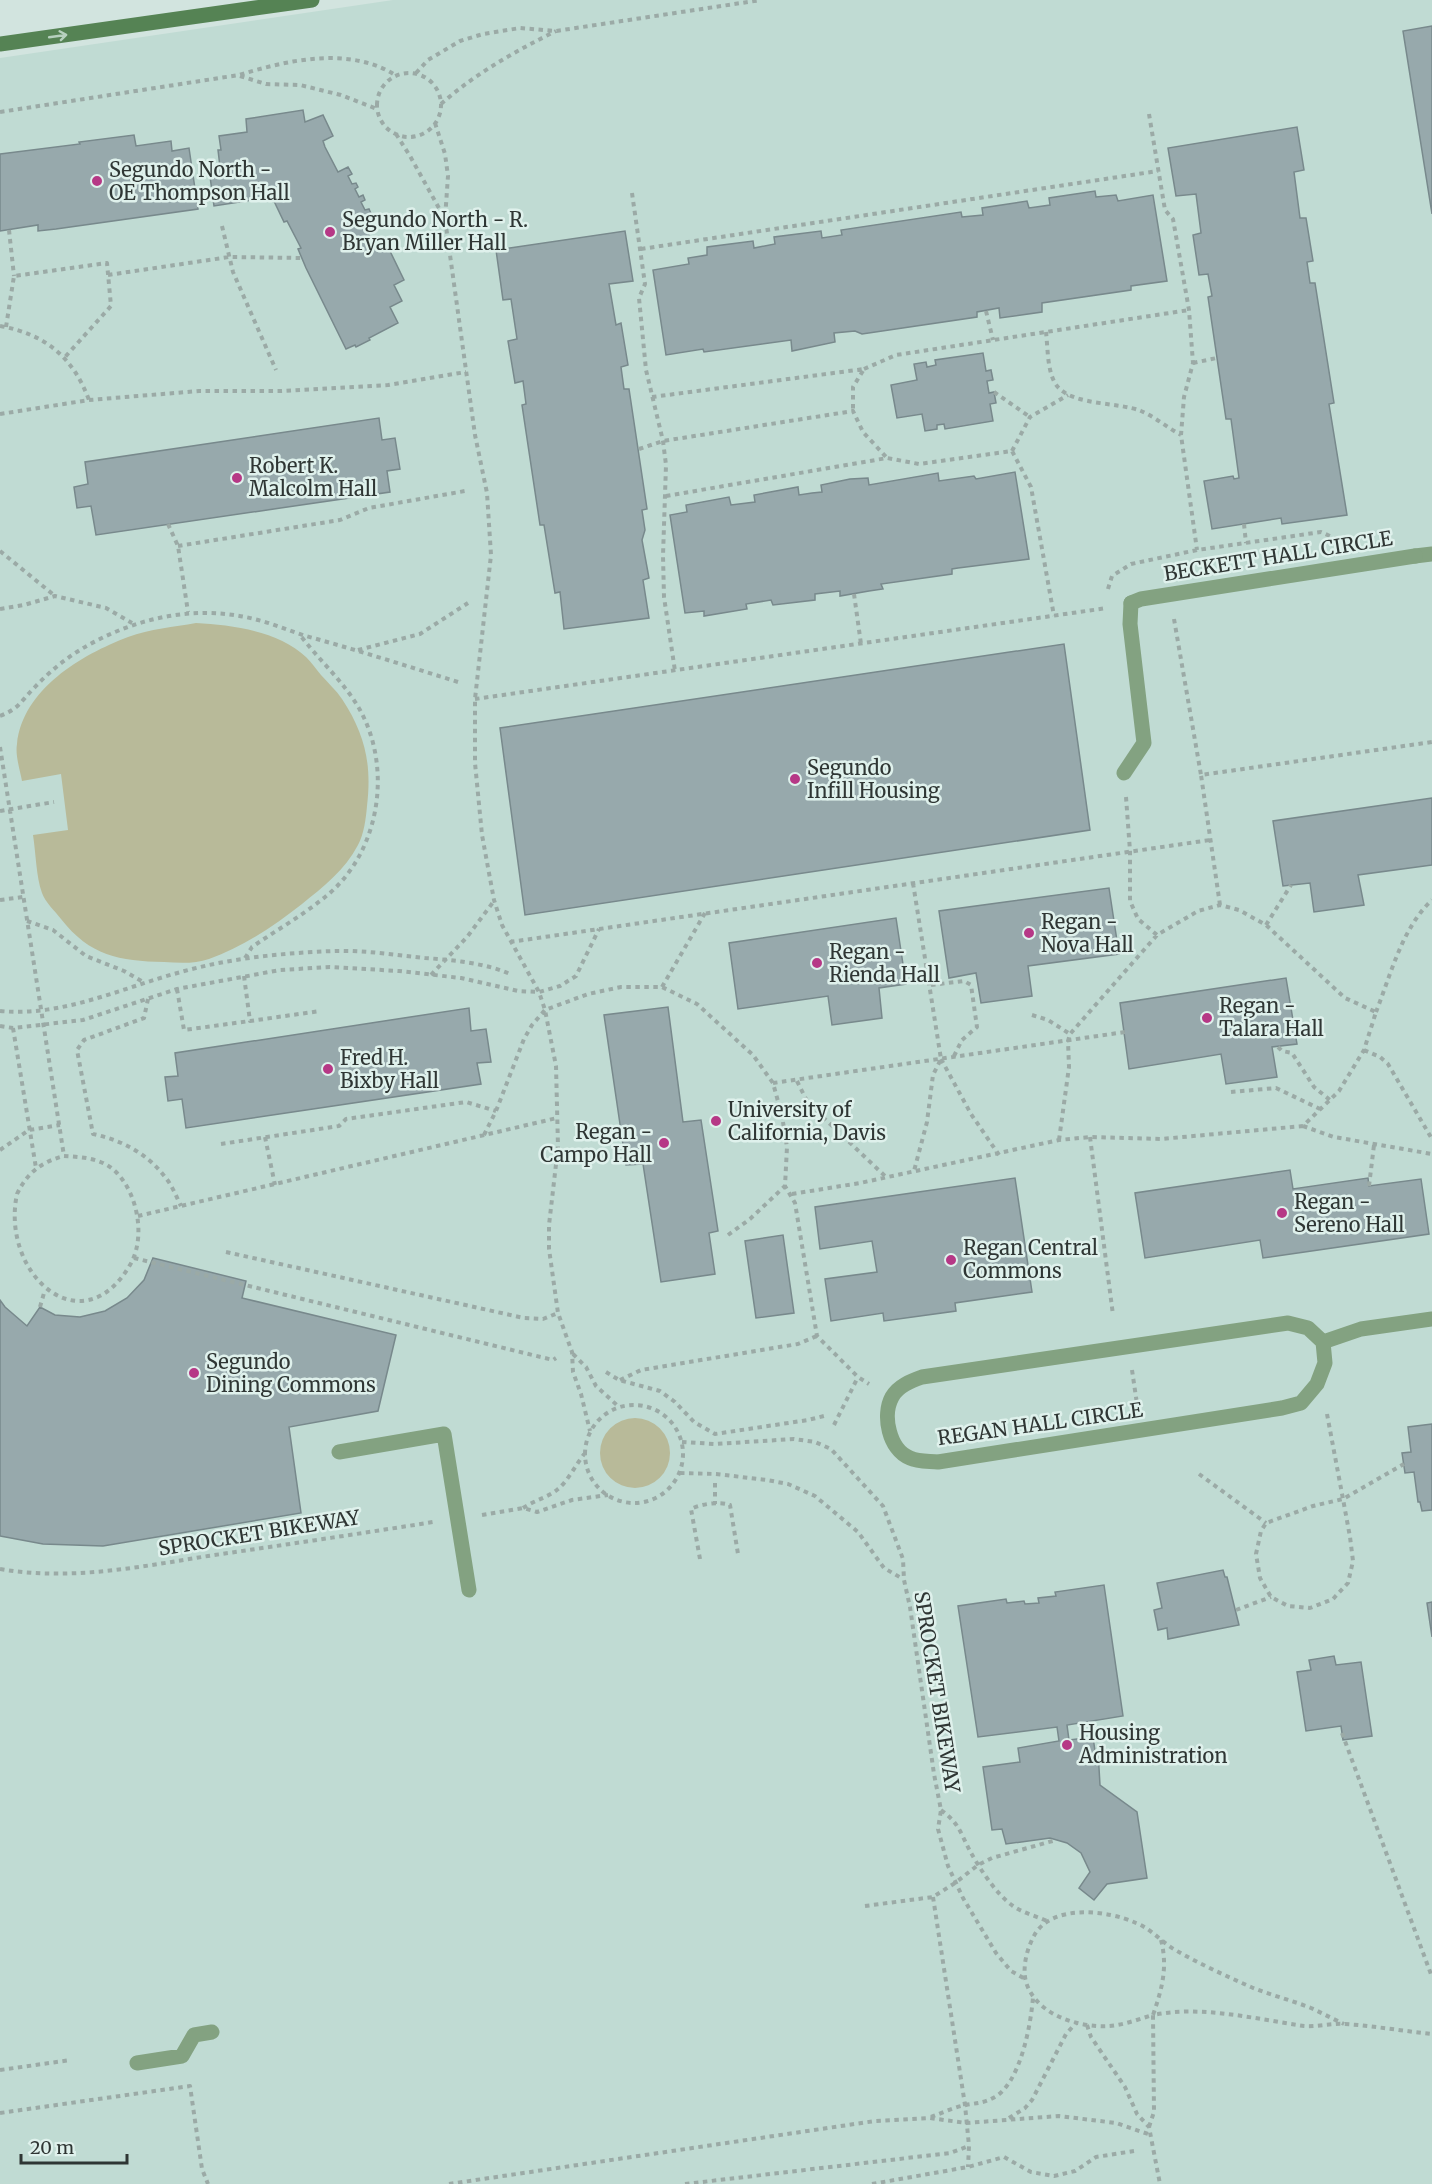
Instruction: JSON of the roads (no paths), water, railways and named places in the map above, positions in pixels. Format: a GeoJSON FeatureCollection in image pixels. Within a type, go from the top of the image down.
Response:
{"type":"FeatureCollection","features":[{"type":"Feature","properties":{"kind":"main road"},"geometry":{"type":"LineString","coordinates":[[0,44],[312,0]]}},
{"type":"Feature","properties":{"kind":"street","name":"BECKETT HALL CIRCLE"},"geometry":{"type":"LineString","coordinates":[[1124,773],[1144,743],[1130,624],[1131,603],[1141,599],[1432,554]]}},
{"type":"Feature","properties":{"kind":"street"},"geometry":{"type":"LineString","coordinates":[[1323,1342],[1361,1329],[1432,1320]]}},
{"type":"Feature","properties":{"kind":"street","name":"REGAN HALL CIRCLE"},"geometry":{"type":"LineString","coordinates":[[1288,1323],[1308,1328],[1323,1342],[1325,1363],[1317,1384],[1301,1403],[1282,1408],[938,1462],[909,1458],[898,1449],[891,1436],[887,1413],[892,1396],[906,1383],[922,1377],[1288,1323]]}},
{"type":"Feature","properties":{"kind":"street"},"geometry":{"type":"LineString","coordinates":[[339,1452],[444,1434],[469,1590]]}},
{"type":"Feature","properties":{"kind":"street"},"geometry":{"type":"LineString","coordinates":[[137,2063],[182,2056],[194,2035],[212,2032]]}},
{"type":"Feature","properties":{"kind":"place","name":"Segundo North - OE Thompson Hall"},"geometry":{"type":"Point","coordinates":[97,181]}},
{"type":"Feature","properties":{"kind":"place","name":"Segundo North - R. Bryan Miller Hall"},"geometry":{"type":"Point","coordinates":[330,232]}},
{"type":"Feature","properties":{"kind":"place","name":"Robert K. Malcolm Hall"},"geometry":{"type":"Point","coordinates":[237,478]}},
{"type":"Feature","properties":{"kind":"place","name":"Segundo Infill Housing"},"geometry":{"type":"Point","coordinates":[795,779]}},
{"type":"Feature","properties":{"kind":"place","name":"Regan - Nova Hall"},"geometry":{"type":"Point","coordinates":[1029,933]}},
{"type":"Feature","properties":{"kind":"place","name":"Regan - Rienda Hall"},"geometry":{"type":"Point","coordinates":[817,963]}},
{"type":"Feature","properties":{"kind":"place","name":"Regan - Talara Hall"},"geometry":{"type":"Point","coordinates":[1207,1018]}},
{"type":"Feature","properties":{"kind":"place","name":"Fred H. Bixby Hall"},"geometry":{"type":"Point","coordinates":[328,1069]}},
{"type":"Feature","properties":{"kind":"place","name":"University of California, Davis"},"geometry":{"type":"Point","coordinates":[716,1121]}},
{"type":"Feature","properties":{"kind":"place","name":"Regan - Campo Hall"},"geometry":{"type":"Point","coordinates":[664,1143]}},
{"type":"Feature","properties":{"kind":"place","name":"Regan - Sereno Hall"},"geometry":{"type":"Point","coordinates":[1282,1213]}},
{"type":"Feature","properties":{"kind":"place","name":"Regan Central Commons"},"geometry":{"type":"Point","coordinates":[951,1260]}},
{"type":"Feature","properties":{"kind":"place","name":"Segundo Dining Commons"},"geometry":{"type":"Point","coordinates":[194,1373]}},
{"type":"Feature","properties":{"kind":"place","name":"Housing Administration"},"geometry":{"type":"Point","coordinates":[1067,1745]}}]}
